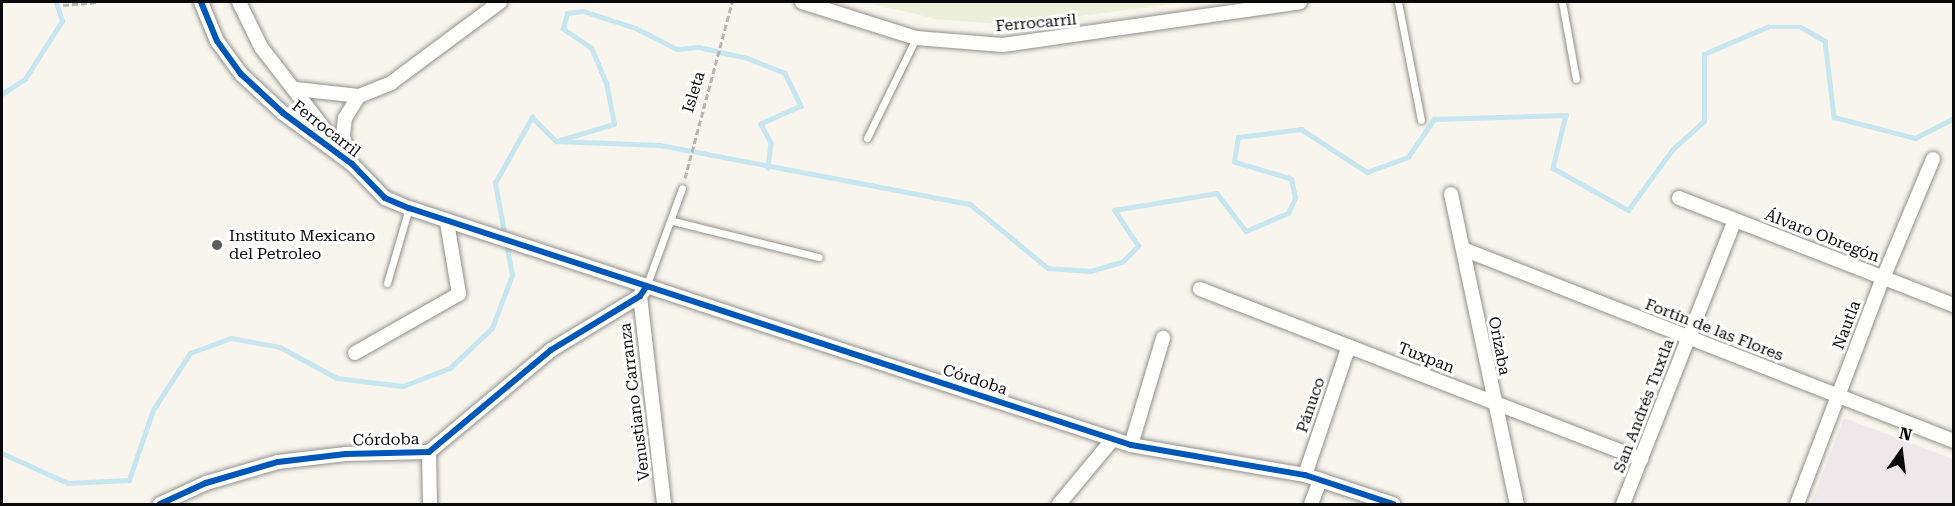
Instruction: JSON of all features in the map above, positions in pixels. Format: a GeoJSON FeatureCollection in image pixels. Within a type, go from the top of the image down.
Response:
{"type":"FeatureCollection","features":[{"type":"Feature","properties":{"kind":"street","name":"Ferrocarril"},"geometry":{"type":"LineString","coordinates":[[201,2],[217,41],[241,74],[283,113],[352,164]]}},
{"type":"Feature","properties":{"kind":"street","name":"Ferrocarril"},"geometry":{"type":"LineString","coordinates":[[239,2],[261,47],[296,89],[352,164],[385,198],[447,222],[554,257]]}},
{"type":"Feature","properties":{"kind":"street","name":"Ferrocarril"},"geometry":{"type":"LineString","coordinates":[[296,89],[359,96],[391,83],[500,2]]}},
{"type":"Feature","properties":{"kind":"street","name":"Ferrocarril"},"geometry":{"type":"LineString","coordinates":[[802,2],[916,38],[1003,45],[1035,43],[1300,2]]}},
{"type":"Feature","properties":{"kind":"street","name":"Ferrocarril"},"geometry":{"type":"LineString","coordinates":[[352,164],[343,136],[345,118],[359,96]]}},
{"type":"Feature","properties":{"kind":"street","name":"Nautla"},"geometry":{"type":"LineString","coordinates":[[1797,504],[1883,278],[1933,159]]}},
{"type":"Feature","properties":{"kind":"street","name":"Orizaba"},"geometry":{"type":"LineString","coordinates":[[1451,194],[1517,504]]}},
{"type":"Feature","properties":{"kind":"street","name":"Álvaro Obregón"},"geometry":{"type":"LineString","coordinates":[[1679,198],[1953,305]]}},
{"type":"Feature","properties":{"kind":"street","name":"San Andrés Tuxtla"},"geometry":{"type":"LineString","coordinates":[[1623,504],[1735,220]]}},
{"type":"Feature","properties":{"kind":"street"},"geometry":{"type":"LineString","coordinates":[[355,353],[459,294],[447,222]]}},
{"type":"Feature","properties":{"kind":"street","name":"Fortín de las Flores"},"geometry":{"type":"LineString","coordinates":[[1463,249],[1953,441]]}},
{"type":"Feature","properties":{"kind":"street","name":"Córdoba"},"geometry":{"type":"LineString","coordinates":[[554,257],[643,292],[1131,445],[1305,475],[1393,504]]}},
{"type":"Feature","properties":{"kind":"street","name":"Tuxpan"},"geometry":{"type":"LineString","coordinates":[[1200,289],[1641,459]]}},
{"type":"Feature","properties":{"kind":"street","name":"Córdoba"},"geometry":{"type":"LineString","coordinates":[[160,504],[206,483],[278,462],[346,454],[429,452],[551,350],[643,292]]}},
{"type":"Feature","properties":{"kind":"street","name":"Venustiano Carranza"},"geometry":{"type":"LineString","coordinates":[[643,292],[664,504]]}},
{"type":"Feature","properties":{"kind":"street"},"geometry":{"type":"LineString","coordinates":[[1131,445],[1163,338]]}},
{"type":"Feature","properties":{"kind":"street","name":"Pánuco"},"geometry":{"type":"LineString","coordinates":[[1305,475],[1349,346]]}},
{"type":"Feature","properties":{"kind":"street"},"geometry":{"type":"LineString","coordinates":[[1059,504],[1113,439]]}},
{"type":"Feature","properties":{"kind":"street","name":"Córdoba"},"geometry":{"type":"LineString","coordinates":[[429,452],[430,504]]}},
{"type":"Feature","properties":{"kind":"street"},"geometry":{"type":"LineString","coordinates":[[1311,504],[1320,480]]}},
{"type":"Feature","properties":{"kind":"lane"},"geometry":{"type":"LineString","coordinates":[[1398,2],[1421,120]]}},
{"type":"Feature","properties":{"kind":"lane"},"geometry":{"type":"LineString","coordinates":[[1562,2],[1576,79]]}},
{"type":"Feature","properties":{"kind":"lane"},"geometry":{"type":"LineString","coordinates":[[867,138],[916,38]]}},
{"type":"Feature","properties":{"kind":"lane"},"geometry":{"type":"LineString","coordinates":[[643,292],[673,221],[682,188]]}},
{"type":"Feature","properties":{"kind":"lane"},"geometry":{"type":"LineString","coordinates":[[387,283],[408,208]]}},
{"type":"Feature","properties":{"kind":"lane"},"geometry":{"type":"LineString","coordinates":[[673,221],[819,257]]}},
{"type":"Feature","properties":{"kind":"path"},"geometry":{"type":"LineString","coordinates":[[63,5],[98,2]]}},
{"type":"Feature","properties":{"kind":"shaded area"},"geometry":{"type":"Polygon","coordinates":[[[1844,418],[1953,459],[1953,504],[1811,504],[1844,418]]]}},
{"type":"Feature","properties":{"kind":"green space"},"geometry":{"type":"Polygon","coordinates":[[[865,2],[1188,2],[1011,25],[936,19],[865,2]]]}},
{"type":"Feature","properties":{"kind":"waterway"},"geometry":{"type":"LineString","coordinates":[[2,94],[25,79],[62,21],[56,2]]}},
{"type":"Feature","properties":{"kind":"waterway"},"geometry":{"type":"LineString","coordinates":[[560,140],[614,124],[606,83],[591,48],[563,29],[567,13],[583,11],[636,28],[677,49],[699,47],[747,58],[785,73],[801,106],[761,124],[771,143],[768,168]]}},
{"type":"Feature","properties":{"kind":"waterway"},"geometry":{"type":"LineString","coordinates":[[2,453],[68,483],[129,480],[153,410],[190,353],[231,338],[280,347],[337,378],[403,386],[450,368],[492,328],[512,275],[495,183],[532,117],[556,141],[660,145],[970,204],[1048,268],[1090,271],[1122,262],[1138,246],[1114,210],[1217,193],[1246,231],[1288,213],[1295,198],[1291,179],[1234,162],[1238,137],[1301,129],[1367,172],[1408,157],[1434,119],[1566,115],[1553,168],[1628,210],[1672,150],[1704,121],[1704,54],[1767,27],[1801,27],[1825,41],[1834,117],[1915,138],[1954,118]]}},
{"type":"Feature","properties":{"kind":"cycle path"},"geometry":{"type":"LineString","coordinates":[[201,2],[217,41],[241,74],[283,113],[352,164],[385,198],[409,208],[1131,445],[1305,475],[1393,504]]}},
{"type":"Feature","properties":{"kind":"cycle path"},"geometry":{"type":"LineString","coordinates":[[160,504],[206,483],[278,462],[346,454],[429,452],[551,350],[640,296],[646,287]]}},
{"type":"Feature","properties":{"kind":"place","name":"Instituto Mexicano del Petroleo"},"geometry":{"type":"Point","coordinates":[217,245]}}]}
